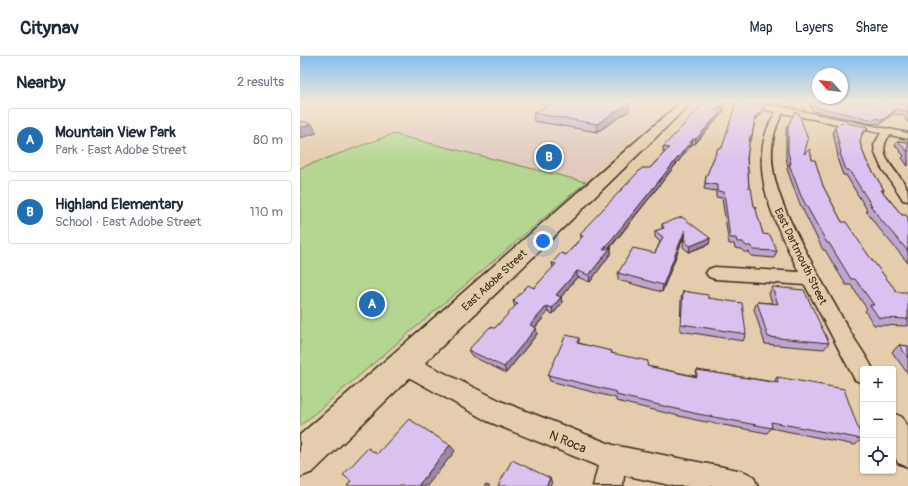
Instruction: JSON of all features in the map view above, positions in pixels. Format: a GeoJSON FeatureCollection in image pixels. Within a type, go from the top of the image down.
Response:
{"type":"FeatureCollection","features":[{"type":"Feature","properties":{"kind":"street","name":"East Adobe Street"},"geometry":{"type":"LineString","coordinates":[[300,459],[665,122]]}},
{"type":"Feature","properties":{"kind":"street","name":"East Dartmouth Street"},"geometry":{"type":"LineString","coordinates":[[773,122],[769,133],[767,161],[770,184],[776,206],[810,279],[860,368]]}},
{"type":"Feature","properties":{"kind":"street"},"geometry":{"type":"LineString","coordinates":[[845,122],[908,136]]}},
{"type":"Feature","properties":{"kind":"street"},"geometry":{"type":"LineString","coordinates":[[888,131],[882,138],[880,150],[888,168],[908,197]]}},
{"type":"Feature","properties":{"kind":"street"},"geometry":{"type":"LineString","coordinates":[[715,273],[810,279]]}},
{"type":"Feature","properties":{"kind":"street","name":"N Roca"},"geometry":{"type":"LineString","coordinates":[[404,363],[611,473],[743,486]]}},
{"type":"Feature","properties":{"kind":"street"},"geometry":{"type":"LineString","coordinates":[[896,431],[908,453]]}},
{"type":"Feature","properties":{"kind":"shaded area"},"geometry":{"type":"Polygon","coordinates":[[[425,122],[651,122],[584,180],[393,134],[425,122]]]}},
{"type":"Feature","properties":{"kind":"green space"},"geometry":{"type":"Polygon","coordinates":[[[393,134],[586,182],[300,426],[300,168],[393,134]]]}},
{"type":"Feature","properties":{"kind":"building"},"geometry":{"type":"Polygon","coordinates":[[[300,122],[312,124],[300,128],[300,122]]]}},
{"type":"Feature","properties":{"kind":"building"},"geometry":{"type":"Polygon","coordinates":[[[586,122],[600,122],[597,124],[586,122]]]}},
{"type":"Feature","properties":{"kind":"building"},"geometry":{"type":"Polygon","coordinates":[[[686,122],[711,122],[696,139],[693,139],[603,250],[611,247],[589,275],[577,271],[556,295],[561,297],[552,308],[547,306],[530,325],[536,328],[504,367],[468,350],[490,327],[495,328],[518,303],[513,301],[528,285],[534,288],[556,264],[552,263],[561,253],[566,255],[583,236],[580,235],[585,228],[642,168],[650,168],[669,148],[663,147],[686,122]]]}},
{"type":"Feature","properties":{"kind":"building"},"geometry":{"type":"Polygon","coordinates":[[[730,122],[754,122],[752,136],[750,136],[747,158],[749,188],[751,188],[754,206],[763,234],[770,235],[777,251],[753,250],[752,246],[746,246],[743,242],[737,242],[736,238],[730,238],[724,192],[717,191],[717,185],[705,183],[718,148],[722,148],[730,122]]]}},
{"type":"Feature","properties":{"kind":"building"},"geometry":{"type":"Polygon","coordinates":[[[790,122],[802,122],[808,140],[804,154],[810,149],[812,160],[815,160],[823,186],[842,222],[846,222],[869,256],[897,292],[908,293],[908,319],[879,318],[870,305],[874,305],[855,279],[851,279],[829,243],[827,243],[801,196],[789,164],[791,164],[788,152],[788,125],[790,122]]]}},
{"type":"Feature","properties":{"kind":"building"},"geometry":{"type":"Polygon","coordinates":[[[842,122],[868,127],[862,133],[860,143],[866,160],[884,190],[881,190],[902,215],[906,215],[908,218],[908,251],[881,220],[849,170],[846,170],[840,153],[835,127],[842,122]]]}},
{"type":"Feature","properties":{"kind":"building"},"geometry":{"type":"Polygon","coordinates":[[[898,141],[908,142],[908,152],[898,141]]]}},
{"type":"Feature","properties":{"kind":"building"},"geometry":{"type":"Polygon","coordinates":[[[682,217],[710,238],[690,246],[685,241],[685,230],[663,285],[618,273],[633,248],[655,253],[663,237],[655,231],[664,228],[662,224],[682,217]]]}},
{"type":"Feature","properties":{"kind":"building"},"geometry":{"type":"Polygon","coordinates":[[[772,287],[804,290],[829,343],[768,337],[757,302],[778,304],[772,287]]]}},
{"type":"Feature","properties":{"kind":"building"},"geometry":{"type":"Polygon","coordinates":[[[683,291],[708,295],[708,298],[742,303],[746,334],[681,324],[683,291]]]}},
{"type":"Feature","properties":{"kind":"building"},"geometry":{"type":"Polygon","coordinates":[[[566,335],[579,338],[577,343],[612,351],[611,353],[648,361],[647,366],[697,377],[697,370],[778,383],[777,377],[844,389],[860,433],[860,439],[771,422],[772,428],[698,414],[616,395],[617,392],[548,375],[566,335]]]}},
{"type":"Feature","properties":{"kind":"building"},"geometry":{"type":"Polygon","coordinates":[[[899,345],[908,346],[908,358],[899,345]]]}},
{"type":"Feature","properties":{"kind":"building"},"geometry":{"type":"Polygon","coordinates":[[[409,419],[450,445],[418,486],[347,486],[351,481],[343,475],[368,448],[377,454],[409,419]]]}},
{"type":"Feature","properties":{"kind":"building"},"geometry":{"type":"Polygon","coordinates":[[[512,460],[550,478],[546,486],[498,486],[512,460]]]}},
{"type":"Feature","properties":{"kind":"place","name":"Highland Elementary"},"geometry":{"type":"Point","coordinates":[549,157]}},
{"type":"Feature","properties":{"kind":"place","name":"Mountain View Park"},"geometry":{"type":"Point","coordinates":[372,304]}}]}
